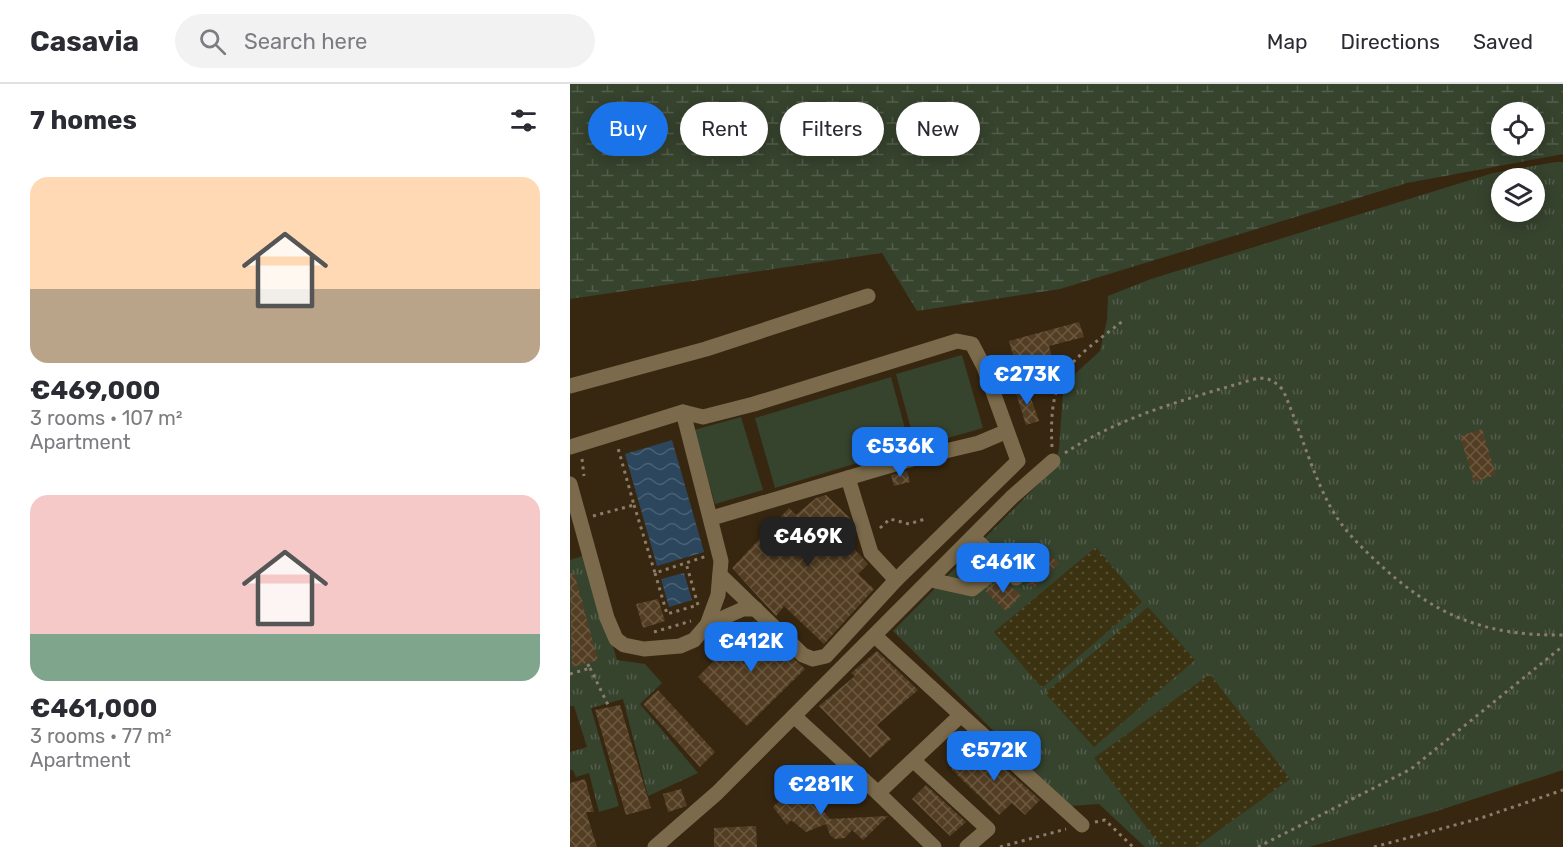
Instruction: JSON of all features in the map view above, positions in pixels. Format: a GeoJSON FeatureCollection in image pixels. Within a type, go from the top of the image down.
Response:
{"type":"FeatureCollection","features":[{"type":"Feature","properties":{"kind":"street"},"geometry":{"type":"LineString","coordinates":[[570,386],[706,349],[868,296]]}},
{"type":"Feature","properties":{"kind":"street"},"geometry":{"type":"LineString","coordinates":[[577,445],[683,412],[703,417],[754,404],[957,341],[972,345],[980,360],[1005,432],[1018,461],[896,580],[826,656],[813,659],[803,655],[720,575]]}},
{"type":"Feature","properties":{"kind":"street"},"geometry":{"type":"LineString","coordinates":[[570,484],[606,618],[616,639],[635,648],[663,649],[694,640],[708,621],[718,595],[721,561],[712,518],[683,412]]}},
{"type":"Feature","properties":{"kind":"street"},"geometry":{"type":"LineString","coordinates":[[712,518],[979,443],[1005,432]]}},
{"type":"Feature","properties":{"kind":"street"},"geometry":{"type":"LineString","coordinates":[[655,847],[717,793],[973,537],[1053,461]]}},
{"type":"Feature","properties":{"kind":"street"},"geometry":{"type":"LineString","coordinates":[[848,478],[871,553],[896,580]]}},
{"type":"Feature","properties":{"kind":"street"},"geometry":{"type":"LineString","coordinates":[[973,537],[1016,578]]}},
{"type":"Feature","properties":{"kind":"street"},"geometry":{"type":"LineString","coordinates":[[931,580],[972,589],[991,574],[997,562]]}},
{"type":"Feature","properties":{"kind":"street"},"geometry":{"type":"LineString","coordinates":[[708,621],[743,609],[756,609]]}},
{"type":"Feature","properties":{"kind":"street"},"geometry":{"type":"LineString","coordinates":[[875,636],[1082,825]]}},
{"type":"Feature","properties":{"kind":"street"},"geometry":{"type":"LineString","coordinates":[[878,793],[961,715]]}},
{"type":"Feature","properties":{"kind":"street"},"geometry":{"type":"LineString","coordinates":[[794,716],[934,847]]}},
{"type":"Feature","properties":{"kind":"street"},"geometry":{"type":"LineString","coordinates":[[914,761],[988,830],[967,847]]}},
{"type":"Feature","properties":{"kind":"path"},"geometry":{"type":"LineString","coordinates":[[1124,320],[1076,358],[1056,386],[1051,422],[1053,461],[1111,427],[1144,413],[1251,380],[1266,378],[1275,381],[1283,390],[1331,508],[1348,535],[1407,590],[1461,620],[1495,631],[1563,635]]}},
{"type":"Feature","properties":{"kind":"path"},"geometry":{"type":"LineString","coordinates":[[627,444],[618,447],[666,614],[698,605],[686,563]]}},
{"type":"Feature","properties":{"kind":"path"},"geometry":{"type":"LineString","coordinates":[[577,445],[586,483]]}},
{"type":"Feature","properties":{"kind":"path"},"geometry":{"type":"LineString","coordinates":[[582,525],[634,505]]}},
{"type":"Feature","properties":{"kind":"path"},"geometry":{"type":"LineString","coordinates":[[582,525],[593,507]]}},
{"type":"Feature","properties":{"kind":"path"},"geometry":{"type":"LineString","coordinates":[[866,537],[877,533],[890,519],[909,524],[925,519]]}},
{"type":"Feature","properties":{"kind":"path"},"geometry":{"type":"LineString","coordinates":[[655,573],[711,555]]}},
{"type":"Feature","properties":{"kind":"path"},"geometry":{"type":"LineString","coordinates":[[651,633],[708,621]]}},
{"type":"Feature","properties":{"kind":"path"},"geometry":{"type":"LineString","coordinates":[[1258,847],[1411,769],[1563,646]]}},
{"type":"Feature","properties":{"kind":"path"},"geometry":{"type":"LineString","coordinates":[[587,663],[609,707]]}},
{"type":"Feature","properties":{"kind":"path"},"geometry":{"type":"LineString","coordinates":[[570,674],[590,668]]}},
{"type":"Feature","properties":{"kind":"path"},"geometry":{"type":"LineString","coordinates":[[1374,847],[1481,818],[1563,790]]}},
{"type":"Feature","properties":{"kind":"green space"},"geometry":{"type":"Polygon","coordinates":[[[570,84],[1563,84],[1563,154],[1407,183],[1060,289],[917,311],[882,253],[570,299],[570,84]]]}},
{"type":"Feature","properties":{"kind":"green space"},"geometry":{"type":"Polygon","coordinates":[[[1563,162],[1563,770],[1434,812],[1309,847],[1145,847],[1099,804],[1069,806],[893,631],[1054,468],[1059,449],[1063,392],[1076,373],[1100,351],[1107,320],[1108,296],[1151,279],[1491,174],[1491,222],[1545,222],[1545,168],[1522,168],[1563,162]]]}},
{"type":"Feature","properties":{"kind":"green space"},"geometry":{"type":"Polygon","coordinates":[[[962,355],[983,428],[916,447],[896,374],[962,355]]]}},
{"type":"Feature","properties":{"kind":"green space"},"geometry":{"type":"Polygon","coordinates":[[[891,377],[910,447],[775,488],[755,418],[891,377]]]}},
{"type":"Feature","properties":{"kind":"green space"},"geometry":{"type":"Polygon","coordinates":[[[741,417],[763,490],[715,504],[694,430],[741,417]]]}},
{"type":"Feature","properties":{"kind":"green space"},"geometry":{"type":"Polygon","coordinates":[[[586,555],[617,660],[645,664],[662,683],[640,704],[698,773],[648,796],[623,699],[591,708],[619,806],[599,812],[589,773],[576,777],[573,770],[570,770],[570,752],[587,747],[574,706],[570,706],[570,560],[586,555]]]}},
{"type":"Feature","properties":{"kind":"sand"},"geometry":{"type":"Polygon","coordinates":[[[1096,547],[1142,602],[1042,688],[994,632],[1096,547]]]}},
{"type":"Feature","properties":{"kind":"sand"},"geometry":{"type":"Polygon","coordinates":[[[1148,607],[1195,660],[1094,747],[1045,693],[1148,607]]]}},
{"type":"Feature","properties":{"kind":"sand"},"geometry":{"type":"Polygon","coordinates":[[[1210,674],[1290,779],[1196,847],[1161,847],[1094,758],[1210,674]]]}},
{"type":"Feature","properties":{"kind":"water"},"geometry":{"type":"Polygon","coordinates":[[[672,440],[704,552],[657,566],[625,454],[672,440]]]}},
{"type":"Feature","properties":{"kind":"water"},"geometry":{"type":"Polygon","coordinates":[[[684,573],[692,600],[669,607],[661,579],[684,573]]]}},
{"type":"Feature","properties":{"kind":"building"},"geometry":{"type":"Polygon","coordinates":[[[1079,322],[1084,337],[1049,346],[1054,365],[1019,375],[1009,341],[1079,322]]]}},
{"type":"Feature","properties":{"kind":"building"},"geometry":{"type":"Polygon","coordinates":[[[1027,387],[1039,421],[1026,425],[1015,390],[1027,387]]]}},
{"type":"Feature","properties":{"kind":"building"},"geometry":{"type":"Polygon","coordinates":[[[1482,429],[1496,475],[1474,482],[1460,436],[1482,429]]]}},
{"type":"Feature","properties":{"kind":"building"},"geometry":{"type":"Polygon","coordinates":[[[907,471],[910,482],[894,486],[891,475],[907,471]]]}},
{"type":"Feature","properties":{"kind":"building"},"geometry":{"type":"Polygon","coordinates":[[[826,495],[850,518],[854,530],[846,540],[868,564],[858,574],[874,589],[824,644],[784,606],[776,616],[732,568],[789,508],[796,515],[816,498],[826,495]]]}},
{"type":"Feature","properties":{"kind":"building"},"geometry":{"type":"Polygon","coordinates":[[[1048,554],[1059,563],[1034,588],[1025,581],[1025,577],[1048,554]]]}},
{"type":"Feature","properties":{"kind":"building"},"geometry":{"type":"Polygon","coordinates":[[[570,573],[574,573],[598,660],[572,667],[570,573]]]}},
{"type":"Feature","properties":{"kind":"building"},"geometry":{"type":"Polygon","coordinates":[[[1001,577],[1021,596],[1006,611],[985,591],[1001,577]]]}},
{"type":"Feature","properties":{"kind":"building"},"geometry":{"type":"Polygon","coordinates":[[[658,599],[665,621],[643,628],[636,604],[658,599]]]}},
{"type":"Feature","properties":{"kind":"building"},"geometry":{"type":"Polygon","coordinates":[[[754,621],[805,669],[747,726],[698,677],[735,640],[734,638],[754,621]]]}},
{"type":"Feature","properties":{"kind":"building"},"geometry":{"type":"Polygon","coordinates":[[[877,651],[918,690],[877,725],[891,739],[870,758],[819,706],[855,676],[851,673],[877,651]]]}},
{"type":"Feature","properties":{"kind":"building"},"geometry":{"type":"Polygon","coordinates":[[[658,690],[715,752],[700,767],[643,704],[658,690]]]}},
{"type":"Feature","properties":{"kind":"building"},"geometry":{"type":"Polygon","coordinates":[[[620,705],[651,808],[626,815],[595,710],[620,705]]]}},
{"type":"Feature","properties":{"kind":"building"},"geometry":{"type":"Polygon","coordinates":[[[977,743],[1040,800],[1025,815],[1012,803],[999,815],[951,769],[977,743]]]}},
{"type":"Feature","properties":{"kind":"building"},"geometry":{"type":"Polygon","coordinates":[[[585,779],[594,812],[586,812],[597,847],[570,847],[570,783],[585,779]]]}},
{"type":"Feature","properties":{"kind":"building"},"geometry":{"type":"Polygon","coordinates":[[[799,782],[830,819],[888,816],[863,840],[852,830],[845,838],[835,839],[830,835],[826,824],[806,832],[791,820],[787,825],[773,807],[799,782]]]}},
{"type":"Feature","properties":{"kind":"building"},"geometry":{"type":"Polygon","coordinates":[[[926,785],[966,822],[950,836],[912,799],[926,785]]]}},
{"type":"Feature","properties":{"kind":"building"},"geometry":{"type":"Polygon","coordinates":[[[681,789],[687,806],[668,812],[663,794],[681,789]]]}},
{"type":"Feature","properties":{"kind":"building"},"geometry":{"type":"Polygon","coordinates":[[[756,826],[757,847],[714,847],[714,828],[756,826]]]}}]}
